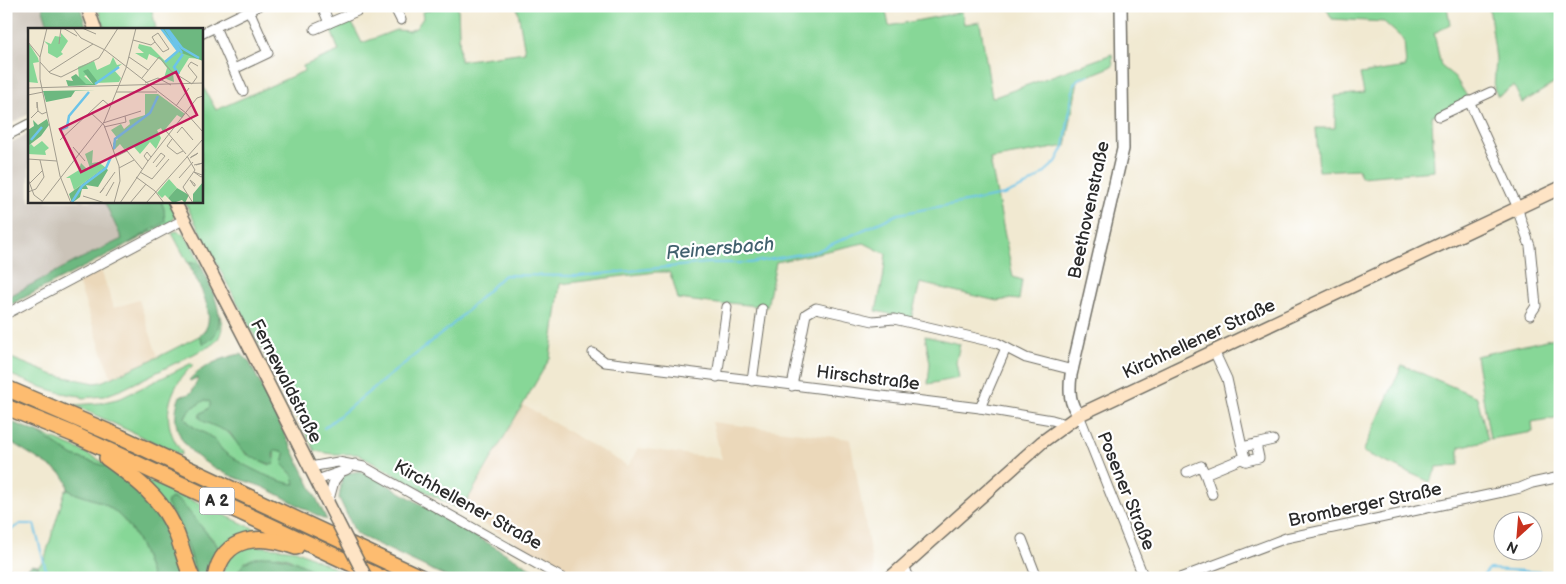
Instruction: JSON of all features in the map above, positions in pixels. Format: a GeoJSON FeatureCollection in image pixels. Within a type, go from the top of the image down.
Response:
{"type":"FeatureCollection","features":[{"type":"Feature","properties":{"kind":"highway","name":"A 2"},"geometry":{"type":"LineString","coordinates":[[6,388],[120,437],[422,578]]}},
{"type":"Feature","properties":{"kind":"highway","name":"A 2"},"geometry":{"type":"LineString","coordinates":[[6,407],[73,434],[363,573],[382,578]]}},
{"type":"Feature","properties":{"kind":"highway"},"geometry":{"type":"LineString","coordinates":[[73,434],[134,478],[159,502],[176,530],[192,578]]}},
{"type":"Feature","properties":{"kind":"highway"},"geometry":{"type":"LineString","coordinates":[[215,578],[220,562],[228,551],[240,542],[254,539],[269,539],[286,543],[347,570],[363,573]]}},
{"type":"Feature","properties":{"kind":"main road"},"geometry":{"type":"LineString","coordinates":[[87,6],[95,28]]}},
{"type":"Feature","properties":{"kind":"main road","name":"Kirchhellener Straße"},"geometry":{"type":"LineString","coordinates":[[890,578],[1035,448],[1079,415],[1560,188]]}},
{"type":"Feature","properties":{"kind":"main road","name":"Fernewaldstraße"},"geometry":{"type":"LineString","coordinates":[[174,202],[363,573]]}},
{"type":"Feature","properties":{"kind":"street"},"geometry":{"type":"LineString","coordinates":[[322,6],[329,23]]}},
{"type":"Feature","properties":{"kind":"street"},"geometry":{"type":"LineString","coordinates":[[315,28],[357,11],[360,6]]}},
{"type":"Feature","properties":{"kind":"street"},"geometry":{"type":"LineString","coordinates":[[394,6],[401,20]]}},
{"type":"Feature","properties":{"kind":"street","name":"Beethovenstraße"},"geometry":{"type":"LineString","coordinates":[[1079,415],[1071,402],[1070,380],[1123,149],[1121,6]]}},
{"type":"Feature","properties":{"kind":"street"},"geometry":{"type":"LineString","coordinates":[[202,34],[254,8],[268,53],[234,69]]}},
{"type":"Feature","properties":{"kind":"street"},"geometry":{"type":"LineString","coordinates":[[215,27],[243,91]]}},
{"type":"Feature","properties":{"kind":"street"},"geometry":{"type":"LineString","coordinates":[[1439,116],[1491,92]]}},
{"type":"Feature","properties":{"kind":"street"},"geometry":{"type":"LineString","coordinates":[[1469,101],[1518,208],[1530,246],[1536,306],[1530,315]]}},
{"type":"Feature","properties":{"kind":"street"},"geometry":{"type":"LineString","coordinates":[[6,136],[28,125]]}},
{"type":"Feature","properties":{"kind":"street"},"geometry":{"type":"LineString","coordinates":[[6,314],[183,220]]}},
{"type":"Feature","properties":{"kind":"street"},"geometry":{"type":"LineString","coordinates":[[717,377],[727,307]]}},
{"type":"Feature","properties":{"kind":"street"},"geometry":{"type":"LineString","coordinates":[[752,381],[762,308]]}},
{"type":"Feature","properties":{"kind":"street"},"geometry":{"type":"LineString","coordinates":[[792,386],[806,314],[816,308],[873,321],[894,319],[997,342],[1026,358],[1073,370]]}},
{"type":"Feature","properties":{"kind":"street"},"geometry":{"type":"LineString","coordinates":[[980,408],[1006,348]]}},
{"type":"Feature","properties":{"kind":"street"},"geometry":{"type":"LineString","coordinates":[[1214,351],[1227,380],[1246,461]]}},
{"type":"Feature","properties":{"kind":"street","name":"Hirschstraße"},"geometry":{"type":"LineString","coordinates":[[593,353],[604,362],[980,408],[1066,424]]}},
{"type":"Feature","properties":{"kind":"street","name":"Posener Straße"},"geometry":{"type":"LineString","coordinates":[[1079,415],[1144,578]]}},
{"type":"Feature","properties":{"kind":"street"},"geometry":{"type":"LineString","coordinates":[[1242,447],[1273,440]]}},
{"type":"Feature","properties":{"kind":"street"},"geometry":{"type":"LineString","coordinates":[[1204,474],[1240,460],[1246,461],[1259,458],[1256,444]]}},
{"type":"Feature","properties":{"kind":"street","name":"Kirchhellener Straße"},"geometry":{"type":"LineString","coordinates":[[310,467],[333,462],[355,464],[381,476],[562,578]]}},
{"type":"Feature","properties":{"kind":"street"},"geometry":{"type":"LineString","coordinates":[[317,480],[341,472],[355,464]]}},
{"type":"Feature","properties":{"kind":"street"},"geometry":{"type":"LineString","coordinates":[[1187,472],[1201,466],[1212,494]]}},
{"type":"Feature","properties":{"kind":"street"},"geometry":{"type":"LineString","coordinates":[[328,503],[334,481],[341,472]]}},
{"type":"Feature","properties":{"kind":"street","name":"Bromberger Straße"},"geometry":{"type":"LineString","coordinates":[[1180,578],[1286,538],[1560,478]]}},
{"type":"Feature","properties":{"kind":"street"},"geometry":{"type":"LineString","coordinates":[[1022,539],[1037,578]]}},
{"type":"Feature","properties":{"kind":"street"},"geometry":{"type":"LineString","coordinates":[[904,565],[909,578]]}},
{"type":"Feature","properties":{"kind":"shaded area"},"geometry":{"type":"Polygon","coordinates":[[[6,6],[42,6],[49,28],[28,28],[28,115],[6,126],[6,6]]]}},
{"type":"Feature","properties":{"kind":"shaded area"},"geometry":{"type":"Polygon","coordinates":[[[28,134],[28,202],[104,202],[122,239],[6,298],[6,145],[28,134]]]}},
{"type":"Feature","properties":{"kind":"shaded area"},"geometry":{"type":"Polygon","coordinates":[[[101,270],[114,308],[139,300],[158,357],[111,378],[78,282],[101,270]]]}},
{"type":"Feature","properties":{"kind":"shaded area"},"geometry":{"type":"Polygon","coordinates":[[[523,405],[628,466],[638,448],[722,459],[712,422],[850,439],[875,577],[578,578],[461,511],[523,405]]]}},
{"type":"Feature","properties":{"kind":"green space"},"geometry":{"type":"Polygon","coordinates":[[[42,6],[80,6],[87,28],[49,28],[42,6]]]}},
{"type":"Feature","properties":{"kind":"green space"},"geometry":{"type":"Polygon","coordinates":[[[97,6],[151,6],[156,28],[105,28],[97,6]]]}},
{"type":"Feature","properties":{"kind":"green space"},"geometry":{"type":"Polygon","coordinates":[[[442,6],[458,6],[460,61],[525,52],[517,6],[885,6],[889,26],[962,12],[964,24],[980,22],[992,98],[1112,54],[1113,66],[1078,80],[1066,146],[990,159],[1013,277],[1022,280],[1019,300],[997,301],[920,283],[911,319],[876,311],[886,254],[864,243],[776,262],[767,307],[729,303],[726,305],[678,299],[669,272],[560,284],[550,358],[461,511],[357,454],[332,454],[315,451],[185,202],[202,202],[202,85],[216,110],[304,71],[303,66],[339,51],[330,28],[350,19],[362,43],[396,30],[409,31],[416,28],[423,18],[422,12],[442,6]]]}},
{"type":"Feature","properties":{"kind":"green space"},"geometry":{"type":"Polygon","coordinates":[[[1325,6],[1447,6],[1450,25],[1434,33],[1441,66],[1455,77],[1468,98],[1432,116],[1434,171],[1361,177],[1358,169],[1319,171],[1316,128],[1335,128],[1335,96],[1364,93],[1360,74],[1406,67],[1404,40],[1384,22],[1332,19],[1325,6]]]}},
{"type":"Feature","properties":{"kind":"green space"},"geometry":{"type":"Polygon","coordinates":[[[1489,6],[1560,6],[1560,80],[1522,103],[1514,86],[1498,96],[1494,89],[1496,59],[1489,6]]]}},
{"type":"Feature","properties":{"kind":"green space"},"geometry":{"type":"Polygon","coordinates":[[[104,202],[161,202],[165,222],[117,250],[6,307],[6,298],[122,239],[104,202]]]}},
{"type":"Feature","properties":{"kind":"green space"},"geometry":{"type":"Polygon","coordinates":[[[161,202],[170,202],[175,212],[173,221],[129,244],[152,230],[164,209],[161,202]]]}},
{"type":"Feature","properties":{"kind":"green space"},"geometry":{"type":"Polygon","coordinates":[[[176,231],[185,236],[189,241],[202,267],[188,263],[172,233],[176,231]]]}},
{"type":"Feature","properties":{"kind":"green space"},"geometry":{"type":"Polygon","coordinates":[[[188,263],[197,263],[202,267],[218,308],[218,329],[213,338],[203,344],[199,336],[206,329],[208,311],[202,290],[188,263]]]}},
{"type":"Feature","properties":{"kind":"green space"},"geometry":{"type":"Polygon","coordinates":[[[219,312],[222,330],[212,345],[123,389],[104,396],[82,398],[81,396],[43,388],[6,373],[6,356],[54,375],[95,383],[101,382],[158,357],[199,336],[203,344],[220,321],[219,312]]]}},
{"type":"Feature","properties":{"kind":"green space"},"geometry":{"type":"Polygon","coordinates":[[[925,336],[960,344],[956,362],[959,378],[928,384],[930,363],[925,336]]]}},
{"type":"Feature","properties":{"kind":"green space"},"geometry":{"type":"Polygon","coordinates":[[[1555,338],[1560,374],[1560,417],[1532,422],[1533,432],[1490,439],[1476,356],[1555,338]]]}},
{"type":"Feature","properties":{"kind":"green space"},"geometry":{"type":"Polygon","coordinates":[[[241,354],[249,361],[327,520],[263,487],[234,477],[208,464],[188,447],[180,436],[176,424],[176,411],[180,396],[191,393],[198,379],[189,380],[206,367],[241,354]],[[205,400],[189,410],[185,417],[187,421],[193,427],[212,438],[228,455],[257,472],[295,484],[293,475],[283,465],[285,454],[282,451],[276,450],[274,452],[275,461],[273,465],[253,458],[241,449],[230,433],[200,418],[200,414],[209,408],[210,402],[205,400]]]}},
{"type":"Feature","properties":{"kind":"green space"},"geometry":{"type":"Polygon","coordinates":[[[192,363],[193,365],[177,385],[169,407],[170,430],[182,452],[181,455],[74,405],[100,403],[121,398],[192,363]]]}},
{"type":"Feature","properties":{"kind":"green space"},"geometry":{"type":"Polygon","coordinates":[[[1402,365],[1477,397],[1488,440],[1459,447],[1459,465],[1437,467],[1430,482],[1363,452],[1402,365]]]}},
{"type":"Feature","properties":{"kind":"green space"},"geometry":{"type":"Polygon","coordinates":[[[205,400],[209,400],[211,405],[200,414],[200,418],[227,431],[246,454],[270,465],[275,458],[274,452],[276,450],[282,451],[285,454],[284,465],[293,475],[295,484],[278,480],[246,466],[228,455],[208,435],[190,424],[185,417],[189,410],[205,400]]]}},
{"type":"Feature","properties":{"kind":"green space"},"geometry":{"type":"Polygon","coordinates":[[[6,420],[37,432],[73,456],[118,470],[137,485],[164,519],[185,578],[152,578],[140,545],[122,518],[104,504],[68,490],[67,482],[62,474],[6,439],[6,420]]]}},
{"type":"Feature","properties":{"kind":"green space"},"geometry":{"type":"Polygon","coordinates":[[[37,432],[78,449],[118,470],[73,456],[37,432]]]}},
{"type":"Feature","properties":{"kind":"green space"},"geometry":{"type":"Polygon","coordinates":[[[360,471],[374,477],[548,578],[449,578],[356,534],[339,498],[342,478],[348,473],[360,471]]]}},
{"type":"Feature","properties":{"kind":"green space"},"geometry":{"type":"Polygon","coordinates":[[[143,478],[266,534],[257,535],[208,578],[210,565],[217,555],[216,543],[176,499],[169,499],[186,538],[197,578],[143,478]]]}},
{"type":"Feature","properties":{"kind":"green space"},"geometry":{"type":"Polygon","coordinates":[[[68,490],[104,504],[122,519],[135,536],[152,578],[38,578],[38,566],[44,561],[65,491],[68,490]]]}},
{"type":"Feature","properties":{"kind":"green space"},"geometry":{"type":"Polygon","coordinates":[[[172,498],[181,502],[219,548],[217,555],[210,565],[208,578],[197,578],[185,539],[167,504],[168,500],[172,498]]]}},
{"type":"Feature","properties":{"kind":"green space"},"geometry":{"type":"Polygon","coordinates":[[[248,545],[296,550],[355,578],[327,578],[288,558],[279,556],[245,562],[234,578],[220,578],[230,555],[248,545]]]}},
{"type":"Feature","properties":{"kind":"green space"},"geometry":{"type":"Polygon","coordinates":[[[268,556],[291,560],[327,578],[234,578],[247,561],[268,556]]]}},
{"type":"Feature","properties":{"kind":"green space"},"geometry":{"type":"Polygon","coordinates":[[[32,565],[38,566],[38,578],[16,578],[32,565]]]}},
{"type":"Feature","properties":{"kind":"waterway","name":"Reinersbach"},"geometry":{"type":"LineString","coordinates":[[324,428],[451,326],[504,275],[579,276],[708,263],[750,263],[817,251],[898,214],[1004,195],[1027,185],[1056,162],[1064,147],[1074,84],[1078,79],[1089,75]]}},
{"type":"Feature","properties":{"kind":"waterway"},"geometry":{"type":"LineString","coordinates":[[6,533],[20,524],[34,524],[48,578]]}},
{"type":"Feature","properties":{"kind":"waterway"},"geometry":{"type":"LineString","coordinates":[[1481,578],[1489,569],[1560,573]]}}]}
